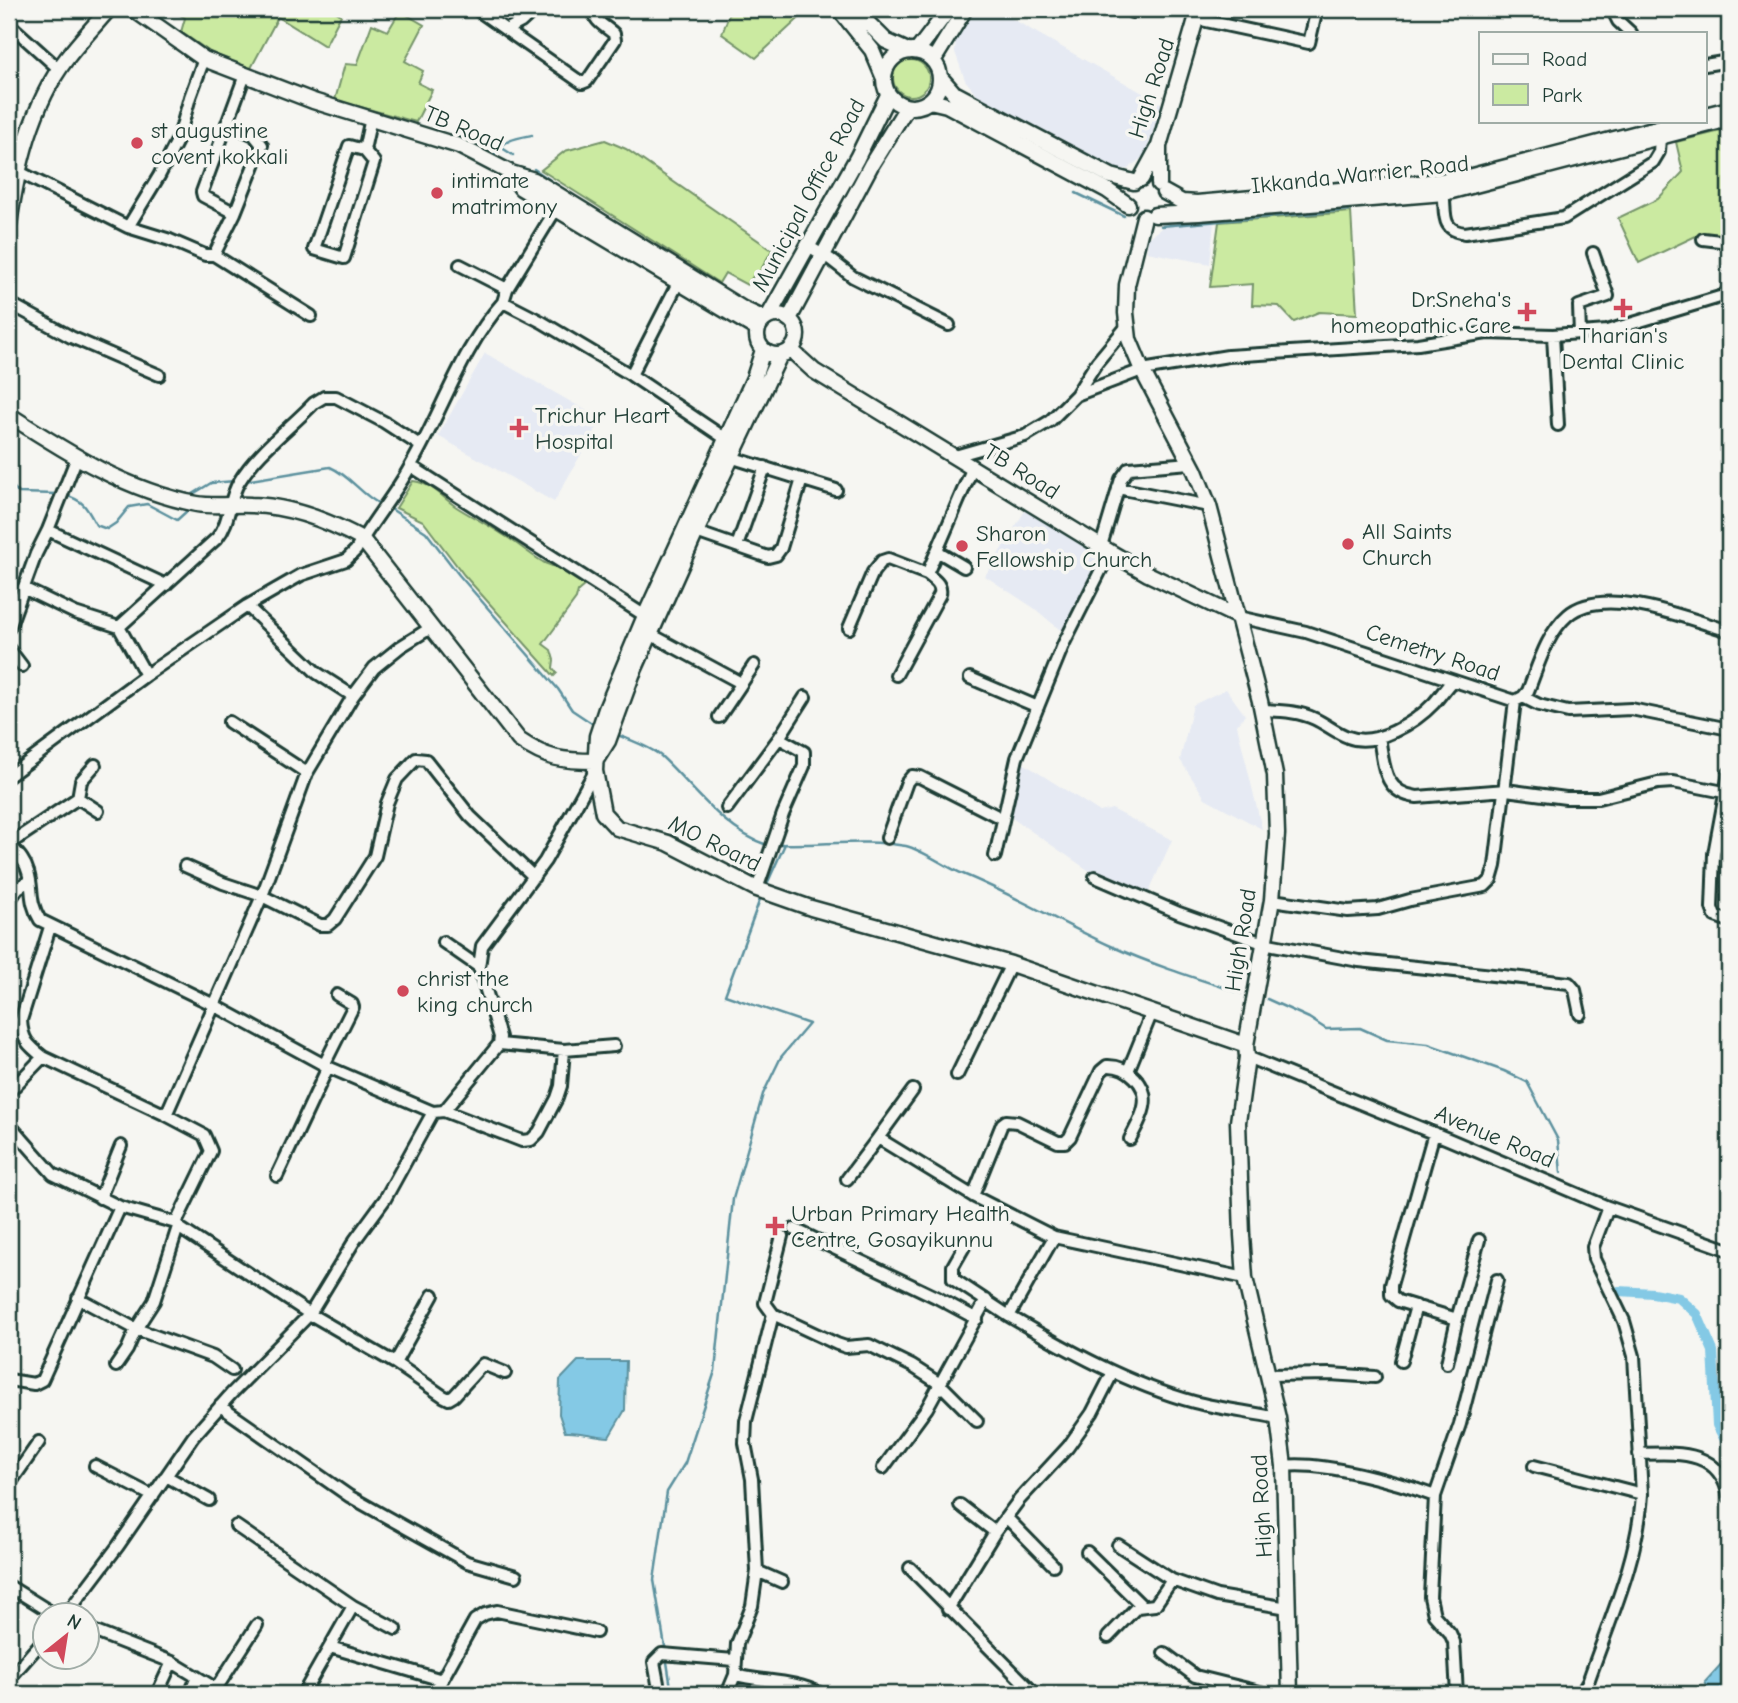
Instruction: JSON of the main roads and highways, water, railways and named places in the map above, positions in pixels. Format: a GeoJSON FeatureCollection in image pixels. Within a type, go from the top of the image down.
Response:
{"type":"FeatureCollection","features":[{"type":"Feature","properties":{"kind":"main road"},"geometry":{"type":"LineString","coordinates":[[9,225],[19,172],[35,118],[60,69],[109,9]]}},
{"type":"Feature","properties":{"kind":"main road","name":"TB Road"},"geometry":{"type":"LineString","coordinates":[[132,9],[204,59],[313,101],[459,146],[511,173],[534,180],[763,322]]}},
{"type":"Feature","properties":{"kind":"main road"},"geometry":{"type":"LineString","coordinates":[[839,9],[872,50],[888,94],[894,101],[907,107],[916,107],[930,101],[939,86],[940,76]]}},
{"type":"Feature","properties":{"kind":"main road"},"geometry":{"type":"LineString","coordinates":[[854,9],[886,41],[933,61],[940,76],[954,93],[1111,176],[1138,181],[1149,179],[1161,188]]}},
{"type":"Feature","properties":{"kind":"main road"},"geometry":{"type":"LineString","coordinates":[[883,76],[891,59],[913,51],[948,9]]}},
{"type":"Feature","properties":{"kind":"main road"},"geometry":{"type":"LineString","coordinates":[[933,61],[965,9]]}},
{"type":"Feature","properties":{"kind":"main road","name":"High Road"},"geometry":{"type":"LineString","coordinates":[[1138,181],[1159,146],[1198,14]]}},
{"type":"Feature","properties":{"kind":"main road","name":"Municipal Office Road"},"geometry":{"type":"LineString","coordinates":[[763,322],[858,158],[888,94]]}},
{"type":"Feature","properties":{"kind":"main road"},"geometry":{"type":"LineString","coordinates":[[930,101],[947,105],[1107,190],[1128,205],[1134,213],[1149,216],[1164,203],[1159,146]]}},
{"type":"Feature","properties":{"kind":"main road"},"geometry":{"type":"LineString","coordinates":[[789,319],[871,165],[907,107]]}},
{"type":"Feature","properties":{"kind":"main road"},"geometry":{"type":"LineString","coordinates":[[1706,115],[1729,109]]}},
{"type":"Feature","properties":{"kind":"main road","name":"Ikkanda Warrier Road"},"geometry":{"type":"LineString","coordinates":[[1149,216],[1199,214],[1442,187],[1660,138],[1729,119]]}},
{"type":"Feature","properties":{"kind":"main road","name":"Ikkanda Warrier Road"},"geometry":{"type":"LineString","coordinates":[[1161,188],[1182,202],[1197,204],[1442,187],[1468,177],[1680,122]]}},
{"type":"Feature","properties":{"kind":"main road"},"geometry":{"type":"LineString","coordinates":[[511,173],[521,188],[678,283],[763,322]]}},
{"type":"Feature","properties":{"kind":"main road"},"geometry":{"type":"LineString","coordinates":[[1128,205],[1127,193],[1138,181]]}},
{"type":"Feature","properties":{"kind":"main road","name":"High Road"},"geometry":{"type":"LineString","coordinates":[[1149,216],[1127,285],[1129,339],[1209,506],[1262,710],[1275,775],[1277,834],[1272,900],[1246,1051],[1238,1122],[1238,1180],[1245,1278],[1278,1418],[1284,1466],[1290,1694]]}},
{"type":"Feature","properties":{"kind":"main road"},"geometry":{"type":"LineString","coordinates":[[650,624],[730,457],[785,353],[797,338],[797,332],[789,319],[779,315],[763,322],[757,340],[763,350],[774,355],[785,353]]}},
{"type":"Feature","properties":{"kind":"main road","name":"MO Roard"},"geometry":{"type":"LineString","coordinates":[[763,350],[754,378],[650,624],[606,709],[597,736],[595,766],[603,813],[617,828],[668,843],[757,889],[811,908],[1011,964],[1152,1012],[1246,1051]]}},
{"type":"Feature","properties":{"kind":"main road","name":"TB Road"},"geometry":{"type":"LineString","coordinates":[[785,353],[1105,549],[1148,574],[1238,617]]}},
{"type":"Feature","properties":{"kind":"main road"},"geometry":{"type":"LineString","coordinates":[[9,415],[122,481],[199,504],[278,507],[304,513],[332,523],[362,539],[519,740],[538,753],[595,766]]}},
{"type":"Feature","properties":{"kind":"water"},"geometry":{"type":"Polygon","coordinates":[[[578,1361],[626,1361],[625,1410],[609,1437],[565,1432],[559,1414],[560,1380],[578,1361]]]}},
{"type":"Feature","properties":{"kind":"water"},"geometry":{"type":"Polygon","coordinates":[[[1723,1662],[1729,1662],[1729,1694],[1711,1694],[1705,1682],[1723,1662]]]}},
{"type":"Feature","properties":{"kind":"waterway"},"geometry":{"type":"LineString","coordinates":[[494,155],[505,143],[532,135]]}},
{"type":"Feature","properties":{"kind":"waterway"},"geometry":{"type":"LineString","coordinates":[[499,146],[513,155]]}},
{"type":"Feature","properties":{"kind":"waterway"},"geometry":{"type":"LineString","coordinates":[[534,169],[566,191]]}},
{"type":"Feature","properties":{"kind":"waterway"},"geometry":{"type":"LineString","coordinates":[[1076,193],[1124,216]]}},
{"type":"Feature","properties":{"kind":"waterway"},"geometry":{"type":"LineString","coordinates":[[1161,226],[1350,210]]}},
{"type":"Feature","properties":{"kind":"waterway"},"geometry":{"type":"LineString","coordinates":[[245,481],[330,467],[378,503]]}},
{"type":"Feature","properties":{"kind":"waterway"},"geometry":{"type":"LineString","coordinates":[[193,494],[211,483],[235,481]]}},
{"type":"Feature","properties":{"kind":"waterway"},"geometry":{"type":"LineString","coordinates":[[9,483],[19,493],[57,494]]}},
{"type":"Feature","properties":{"kind":"waterway"},"geometry":{"type":"LineString","coordinates":[[64,495],[81,502],[96,525],[107,529],[116,523],[129,507],[147,504],[177,520],[188,510]]}},
{"type":"Feature","properties":{"kind":"waterway"},"geometry":{"type":"LineString","coordinates":[[391,509],[426,532],[459,575],[558,689],[572,710],[593,724]]}},
{"type":"Feature","properties":{"kind":"waterway"},"geometry":{"type":"LineString","coordinates":[[618,735],[658,753],[723,819],[737,830],[767,845]]}},
{"type":"Feature","properties":{"kind":"waterway"},"geometry":{"type":"LineString","coordinates":[[778,844],[858,842],[913,848],[1111,946],[1159,966],[1241,993]]}},
{"type":"Feature","properties":{"kind":"waterway"},"geometry":{"type":"LineString","coordinates":[[767,884],[785,844]]}},
{"type":"Feature","properties":{"kind":"waterway"},"geometry":{"type":"LineString","coordinates":[[665,1647],[654,1580],[667,1492],[685,1463],[715,1371],[733,1199],[763,1094],[781,1057],[809,1024],[725,995],[760,899]]}},
{"type":"Feature","properties":{"kind":"waterway"},"geometry":{"type":"LineString","coordinates":[[1267,999],[1309,1018],[1326,1029],[1360,1028],[1387,1040],[1428,1044],[1527,1082],[1558,1140],[1561,1173]]}},
{"type":"Feature","properties":{"kind":"waterway"},"geometry":{"type":"LineString","coordinates":[[1619,1291],[1679,1298],[1697,1314],[1713,1351],[1717,1425],[1729,1447]]}},
{"type":"Feature","properties":{"kind":"waterway"},"geometry":{"type":"LineString","coordinates":[[667,1662],[672,1694]]}},
{"type":"Feature","properties":{"kind":"place","name":"st augustine covent kokkali"},"geometry":{"type":"Point","coordinates":[137,143]}},
{"type":"Feature","properties":{"kind":"place","name":"intimate matrimony"},"geometry":{"type":"Point","coordinates":[437,193]}},
{"type":"Feature","properties":{"kind":"place","name":"Tharian's Dental Clinic"},"geometry":{"type":"Point","coordinates":[1623,308]}},
{"type":"Feature","properties":{"kind":"place","name":"Dr.Sneha's homeopathic Care"},"geometry":{"type":"Point","coordinates":[1527,312]}},
{"type":"Feature","properties":{"kind":"place","name":"Trichur Heart Hospital"},"geometry":{"type":"Point","coordinates":[519,428]}},
{"type":"Feature","properties":{"kind":"place","name":"All Saints Church"},"geometry":{"type":"Point","coordinates":[1348,544]}},
{"type":"Feature","properties":{"kind":"place","name":"Sharon Fellowship Church"},"geometry":{"type":"Point","coordinates":[962,546]}},
{"type":"Feature","properties":{"kind":"place","name":"christ the king church"},"geometry":{"type":"Point","coordinates":[403,991]}},
{"type":"Feature","properties":{"kind":"place","name":"Urban Primary Health Centre, Gosayikunnu"},"geometry":{"type":"Point","coordinates":[775,1226]}}]}
